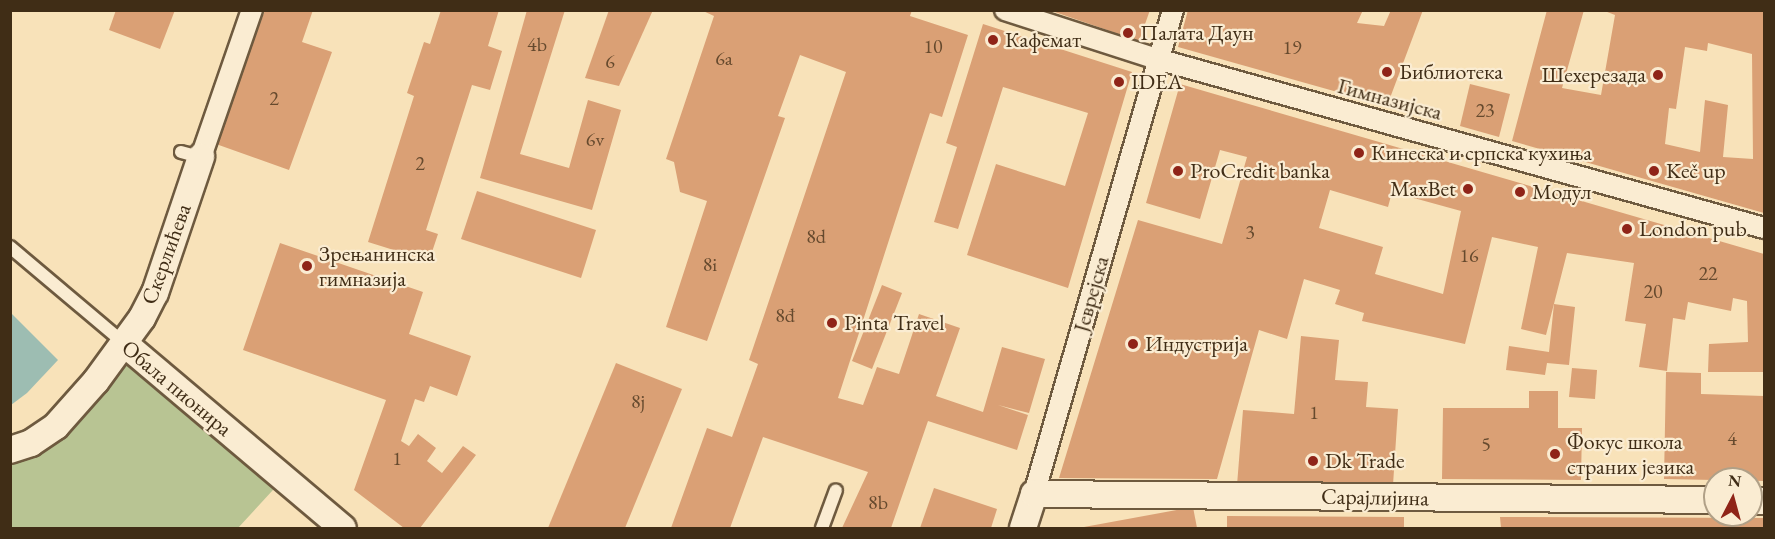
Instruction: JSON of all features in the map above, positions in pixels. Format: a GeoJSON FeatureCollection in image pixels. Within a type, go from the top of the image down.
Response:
{"type":"FeatureCollection","features":[{"type":"Feature","properties":{"kind":"street","name":"Скерлићева"},"geometry":{"type":"LineString","coordinates":[[10,450],[31,443],[56,426],[125,344],[155,293],[198,157],[252,10]]}},
{"type":"Feature","properties":{"kind":"street","name":"Гимназијска"},"geometry":{"type":"LineString","coordinates":[[1005,10],[1157,59],[1764,228]]}},
{"type":"Feature","properties":{"kind":"street","name":"Јеврејска"},"geometry":{"type":"LineString","coordinates":[[1023,528],[1173,10]]}},
{"type":"Feature","properties":{"kind":"street","name":"Обала пионира"},"geometry":{"type":"LineString","coordinates":[[125,344],[343,528]]}},
{"type":"Feature","properties":{"kind":"street","name":"Сарајлијина"},"geometry":{"type":"LineString","coordinates":[[1034,494],[1703,500]]}},
{"type":"Feature","properties":{"kind":"lane","name":"Обала пионира"},"geometry":{"type":"LineString","coordinates":[[10,247],[125,344]]}},
{"type":"Feature","properties":{"kind":"lane"},"geometry":{"type":"LineString","coordinates":[[822,528],[836,490]]}},
{"type":"Feature","properties":{"kind":"green space"},"geometry":{"type":"Polygon","coordinates":[[[125,344],[284,478],[238,528],[11,528],[11,450],[17,448],[125,344]]]}},
{"type":"Feature","properties":{"kind":"water"},"geometry":{"type":"Polygon","coordinates":[[[10,312],[58,360],[27,393],[11,405],[10,312]]]}},
{"type":"Feature","properties":{"kind":"building"},"geometry":{"type":"Polygon","coordinates":[[[116,10],[175,10],[160,49],[109,30],[116,10]]]}},
{"type":"Feature","properties":{"kind":"building"},"geometry":{"type":"Polygon","coordinates":[[[265,10],[313,10],[302,42],[332,52],[289,170],[216,144],[265,10]]]}},
{"type":"Feature","properties":{"kind":"building"},"geometry":{"type":"Polygon","coordinates":[[[441,10],[499,10],[488,46],[502,51],[490,90],[472,85],[426,230],[438,234],[429,261],[368,242],[414,96],[407,93],[424,42],[430,44],[441,10]]]}},
{"type":"Feature","properties":{"kind":"building"},"geometry":{"type":"Polygon","coordinates":[[[527,10],[565,10],[520,154],[569,168],[588,100],[621,110],[592,210],[480,178],[527,10]]]}},
{"type":"Feature","properties":{"kind":"building"},"geometry":{"type":"Polygon","coordinates":[[[609,10],[653,10],[619,86],[585,78],[609,10]]]}},
{"type":"Feature","properties":{"kind":"building"},"geometry":{"type":"Polygon","coordinates":[[[701,10],[912,10],[910,16],[968,35],[942,117],[930,113],[838,398],[863,405],[877,367],[899,374],[919,314],[960,328],[936,396],[983,412],[1002,347],[1045,359],[1029,413],[998,405],[1028,415],[1017,450],[928,421],[891,528],[842,528],[868,472],[763,437],[730,528],[671,528],[707,428],[732,437],[758,364],[749,360],[846,72],[800,55],[778,116],[785,118],[707,341],[666,327],[707,201],[680,192],[674,162],[666,159],[714,16],[701,10]]]}},
{"type":"Feature","properties":{"kind":"building","name":"Палата Даун"},"geometry":{"type":"Polygon","coordinates":[[[1049,10],[1150,10],[1139,41],[1049,10]]]}},
{"type":"Feature","properties":{"kind":"building"},"geometry":{"type":"Polygon","coordinates":[[[1188,10],[1363,10],[1357,23],[1384,26],[1391,10],[1423,10],[1387,106],[1178,47],[1188,10]]]}},
{"type":"Feature","properties":{"kind":"building"},"geometry":{"type":"Polygon","coordinates":[[[1547,10],[1584,10],[1562,88],[1601,95],[1615,15],[1602,10],[1764,10],[1764,213],[1512,141],[1547,10]],[[1708,43],[1707,51],[1685,47],[1676,109],[1669,108],[1665,144],[1700,152],[1705,100],[1728,105],[1723,157],[1753,159],[1752,54],[1708,43]]]}},
{"type":"Feature","properties":{"kind":"building"},"geometry":{"type":"Polygon","coordinates":[[[983,24],[1132,72],[1068,288],[967,255],[996,164],[1065,186],[1088,113],[1003,87],[958,229],[934,222],[957,147],[946,143],[983,24]]]}},
{"type":"Feature","properties":{"kind":"building"},"geometry":{"type":"Polygon","coordinates":[[[1180,84],[1764,254],[1764,372],[1708,372],[1709,344],[1748,342],[1747,301],[1733,298],[1731,311],[1688,302],[1685,320],[1673,318],[1667,371],[1639,367],[1646,324],[1625,321],[1634,263],[1567,253],[1546,335],[1521,329],[1538,247],[1492,237],[1465,344],[1362,321],[1364,313],[1335,304],[1340,290],[1304,279],[1287,339],[1259,330],[1217,479],[1059,478],[1138,220],[1222,244],[1247,157],[1220,150],[1200,219],[1146,203],[1180,84]],[[1330,190],[1319,228],[1383,247],[1375,274],[1443,294],[1461,211],[1392,192],[1388,207],[1330,190]]]}},
{"type":"Feature","properties":{"kind":"building"},"geometry":{"type":"Polygon","coordinates":[[[1470,84],[1510,94],[1499,137],[1460,126],[1470,84]]]}},
{"type":"Feature","properties":{"kind":"building"},"geometry":{"type":"Polygon","coordinates":[[[477,191],[596,230],[581,278],[461,239],[477,191]]]}},
{"type":"Feature","properties":{"kind":"building"},"geometry":{"type":"Polygon","coordinates":[[[280,243],[423,292],[409,334],[471,356],[457,396],[430,386],[424,402],[415,399],[401,441],[409,446],[418,434],[436,448],[427,461],[442,473],[463,446],[476,455],[420,528],[404,528],[354,490],[386,400],[243,350],[280,243]]]}},
{"type":"Feature","properties":{"kind":"building"},"geometry":{"type":"Polygon","coordinates":[[[882,285],[902,293],[872,369],[852,361],[882,285]]]}},
{"type":"Feature","properties":{"kind":"building"},"geometry":{"type":"Polygon","coordinates":[[[1554,304],[1575,307],[1569,365],[1547,363],[1545,375],[1506,370],[1509,346],[1549,352],[1554,304]]]}},
{"type":"Feature","properties":{"kind":"building"},"geometry":{"type":"Polygon","coordinates":[[[1301,336],[1339,340],[1335,380],[1368,382],[1366,407],[1398,409],[1393,485],[1237,485],[1243,410],[1294,414],[1301,336]]]}},
{"type":"Feature","properties":{"kind":"building"},"geometry":{"type":"Polygon","coordinates":[[[616,363],[682,389],[625,528],[548,528],[616,363]]]}},
{"type":"Feature","properties":{"kind":"building"},"geometry":{"type":"Polygon","coordinates":[[[1572,368],[1597,370],[1595,399],[1569,397],[1572,368]]]}},
{"type":"Feature","properties":{"kind":"building"},"geometry":{"type":"Polygon","coordinates":[[[1666,372],[1701,373],[1701,394],[1764,396],[1764,481],[1763,467],[1703,467],[1703,480],[1664,479],[1666,372]]]}},
{"type":"Feature","properties":{"kind":"building"},"geometry":{"type":"Polygon","coordinates":[[[1529,391],[1558,391],[1558,428],[1582,428],[1581,480],[1442,479],[1443,408],[1529,408],[1529,391]]]}},
{"type":"Feature","properties":{"kind":"building"},"geometry":{"type":"Polygon","coordinates":[[[934,488],[997,509],[991,528],[920,528],[934,488]]]}},
{"type":"Feature","properties":{"kind":"building"},"geometry":{"type":"Polygon","coordinates":[[[1193,507],[1197,528],[1084,528],[1084,527],[1193,507]]]}},
{"type":"Feature","properties":{"kind":"building"},"geometry":{"type":"Polygon","coordinates":[[[1227,516],[1404,517],[1404,528],[1227,528],[1227,516]]]}},
{"type":"Feature","properties":{"kind":"building"},"geometry":{"type":"Polygon","coordinates":[[[1500,517],[1703,518],[1703,527],[1763,527],[1764,518],[1764,528],[1501,528],[1500,517]]]}},
{"type":"Feature","properties":{"kind":"place","name":"Палата Даун"},"geometry":{"type":"Point","coordinates":[1128,33]}},
{"type":"Feature","properties":{"kind":"place","name":"Кафемат"},"geometry":{"type":"Point","coordinates":[993,40]}},
{"type":"Feature","properties":{"kind":"place","name":"Библиотека"},"geometry":{"type":"Point","coordinates":[1387,72]}},
{"type":"Feature","properties":{"kind":"place","name":"Шехерезада"},"geometry":{"type":"Point","coordinates":[1658,75]}},
{"type":"Feature","properties":{"kind":"place","name":"IDEA"},"geometry":{"type":"Point","coordinates":[1119,82]}},
{"type":"Feature","properties":{"kind":"place","name":"Кинеска и српска кухиња"},"geometry":{"type":"Point","coordinates":[1359,153]}},
{"type":"Feature","properties":{"kind":"place","name":"ProCredit banka"},"geometry":{"type":"Point","coordinates":[1178,171]}},
{"type":"Feature","properties":{"kind":"place","name":"Keč up"},"geometry":{"type":"Point","coordinates":[1654,171]}},
{"type":"Feature","properties":{"kind":"place","name":"MaxBet"},"geometry":{"type":"Point","coordinates":[1468,189]}},
{"type":"Feature","properties":{"kind":"place","name":"Модул"},"geometry":{"type":"Point","coordinates":[1520,192]}},
{"type":"Feature","properties":{"kind":"place","name":"London pub"},"geometry":{"type":"Point","coordinates":[1627,229]}},
{"type":"Feature","properties":{"kind":"place","name":"Зрењанинска гимназија"},"geometry":{"type":"Point","coordinates":[307,266]}},
{"type":"Feature","properties":{"kind":"place","name":"Pinta Travel"},"geometry":{"type":"Point","coordinates":[832,323]}},
{"type":"Feature","properties":{"kind":"place","name":"Индустрија"},"geometry":{"type":"Point","coordinates":[1133,344]}},
{"type":"Feature","properties":{"kind":"place","name":"Фокус школа страних језика"},"geometry":{"type":"Point","coordinates":[1555,454]}},
{"type":"Feature","properties":{"kind":"place","name":"Dk Trade"},"geometry":{"type":"Point","coordinates":[1313,461]}}]}
